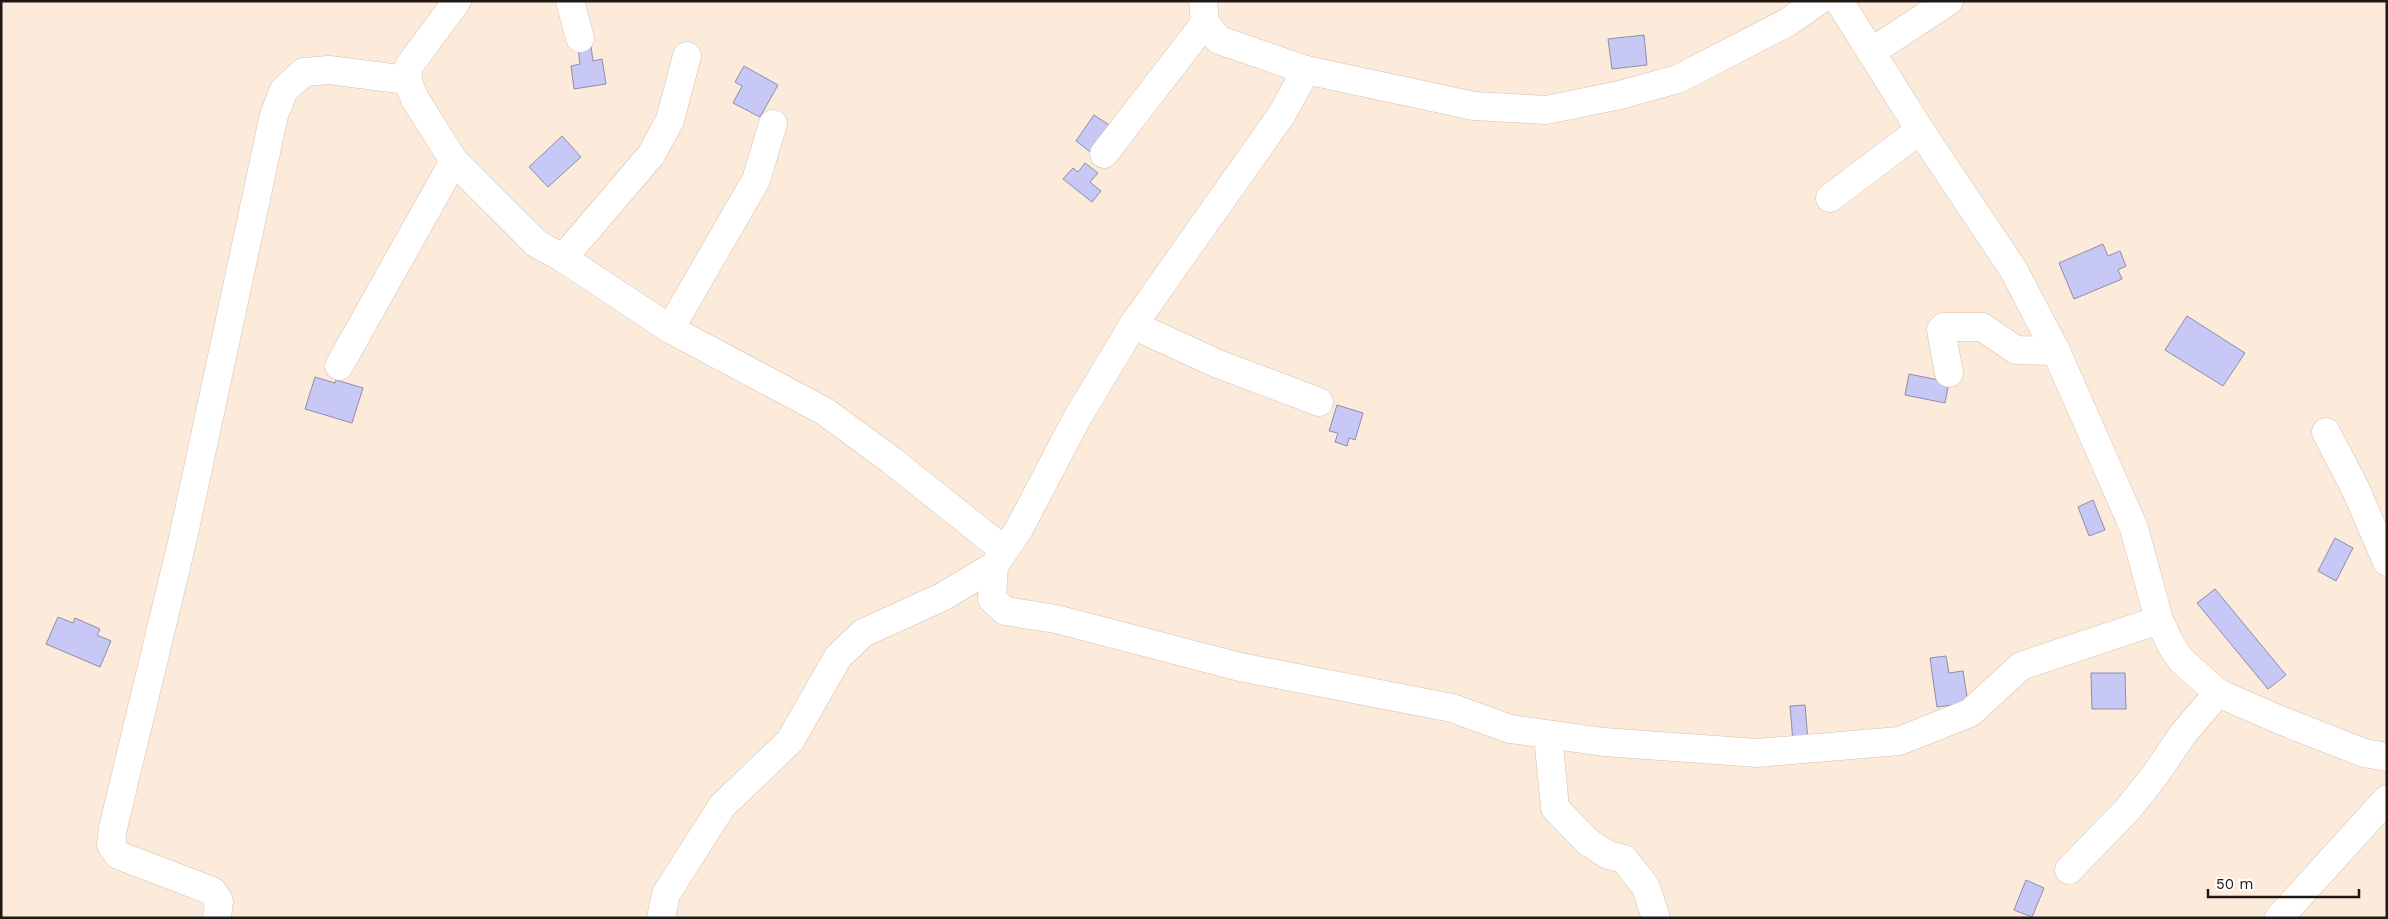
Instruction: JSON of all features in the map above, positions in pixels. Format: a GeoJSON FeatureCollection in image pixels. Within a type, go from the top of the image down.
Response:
{"type":"FeatureCollection","features":[{"type":"Feature","properties":{"kind":"street"},"geometry":{"type":"LineString","coordinates":[[458,1],[409,66],[407,80],[415,98],[454,161],[537,244],[563,258],[670,329],[824,411],[899,466],[999,558]]}},
{"type":"Feature","properties":{"kind":"street"},"geometry":{"type":"LineString","coordinates":[[570,1],[580,38]]}},
{"type":"Feature","properties":{"kind":"street"},"geometry":{"type":"LineString","coordinates":[[1104,154],[1204,12],[1219,40],[1306,70],[1474,106],[1546,110],[1620,95],[1678,79],[1788,22],[1818,1]]}},
{"type":"Feature","properties":{"kind":"street"},"geometry":{"type":"LineString","coordinates":[[1839,1],[1920,130],[2013,269],[2056,351],[2134,528],[2159,620],[2171,645],[2181,660],[2218,693],[2364,753],[2387,757]]}},
{"type":"Feature","properties":{"kind":"street"},"geometry":{"type":"LineString","coordinates":[[1871,52],[1949,1]]}},
{"type":"Feature","properties":{"kind":"street"},"geometry":{"type":"LineString","coordinates":[[563,258],[651,155],[670,120],[687,56]]}},
{"type":"Feature","properties":{"kind":"street"},"geometry":{"type":"LineString","coordinates":[[217,918],[219,901],[212,891],[118,855],[111,845],[113,828],[187,519],[274,115],[284,90],[304,72],[329,70],[407,80]]}},
{"type":"Feature","properties":{"kind":"street"},"geometry":{"type":"LineString","coordinates":[[661,918],[666,894],[722,806],[790,741],[838,657],[863,633],[942,597],[999,558],[1020,529],[1076,420],[1133,325],[1282,114],[1306,70]]}},
{"type":"Feature","properties":{"kind":"street"},"geometry":{"type":"LineString","coordinates":[[670,329],[756,180],[773,124]]}},
{"type":"Feature","properties":{"kind":"street"},"geometry":{"type":"LineString","coordinates":[[1830,198],[1920,130]]}},
{"type":"Feature","properties":{"kind":"street"},"geometry":{"type":"LineString","coordinates":[[339,366],[454,161]]}},
{"type":"Feature","properties":{"kind":"street"},"geometry":{"type":"LineString","coordinates":[[1133,325],[1218,364],[1319,402]]}},
{"type":"Feature","properties":{"kind":"street"},"geometry":{"type":"LineString","coordinates":[[1949,373],[1941,330],[1944,327],[1982,327],[2016,350],[2056,351]]}},
{"type":"Feature","properties":{"kind":"street"},"geometry":{"type":"LineString","coordinates":[[2326,432],[2356,490],[2387,562]]}},
{"type":"Feature","properties":{"kind":"street"},"geometry":{"type":"LineString","coordinates":[[999,558],[992,599],[1005,611],[1056,619],[1240,667],[1452,708],[1510,729],[1604,742],[1757,753],[1899,741],[1970,713],[2021,666],[2159,620]]}},
{"type":"Feature","properties":{"kind":"street"},"geometry":{"type":"LineString","coordinates":[[2069,870],[2128,809],[2155,775],[2182,734],[2218,693]]}},
{"type":"Feature","properties":{"kind":"street"},"geometry":{"type":"LineString","coordinates":[[1548,735],[1555,808],[1588,842],[1608,855],[1624,859],[1646,887],[1656,918]]}},
{"type":"Feature","properties":{"kind":"street"},"geometry":{"type":"LineString","coordinates":[[2279,918],[2387,799]]}},
{"type":"Feature","properties":{"kind":"building"},"geometry":{"type":"Polygon","coordinates":[[[1644,35],[1647,65],[1612,69],[1608,39],[1644,35]]]}},
{"type":"Feature","properties":{"kind":"building"},"geometry":{"type":"Polygon","coordinates":[[[591,46],[593,61],[602,59],[606,84],[574,89],[571,66],[580,64],[578,48],[591,46]]]}},
{"type":"Feature","properties":{"kind":"building"},"geometry":{"type":"Polygon","coordinates":[[[744,66],[778,85],[760,117],[733,103],[742,86],[735,82],[744,66]]]}},
{"type":"Feature","properties":{"kind":"building"},"geometry":{"type":"Polygon","coordinates":[[[1094,115],[1112,127],[1093,154],[1076,141],[1094,115]]]}},
{"type":"Feature","properties":{"kind":"building"},"geometry":{"type":"Polygon","coordinates":[[[562,136],[581,157],[548,187],[529,167],[562,136]]]}},
{"type":"Feature","properties":{"kind":"building"},"geometry":{"type":"Polygon","coordinates":[[[1085,163],[1098,173],[1090,182],[1101,191],[1092,202],[1063,179],[1073,168],[1078,172],[1085,163]]]}},
{"type":"Feature","properties":{"kind":"building"},"geometry":{"type":"Polygon","coordinates":[[[2103,244],[2108,256],[2120,251],[2126,266],[2118,270],[2122,279],[2074,299],[2059,263],[2103,244]]]}},
{"type":"Feature","properties":{"kind":"building"},"geometry":{"type":"Polygon","coordinates":[[[2187,316],[2245,353],[2223,386],[2165,350],[2187,316]]]}},
{"type":"Feature","properties":{"kind":"building"},"geometry":{"type":"Polygon","coordinates":[[[1909,374],[1949,382],[1945,403],[1905,395],[1909,374]]]}},
{"type":"Feature","properties":{"kind":"building"},"geometry":{"type":"Polygon","coordinates":[[[315,377],[335,383],[336,380],[363,388],[352,423],[305,409],[315,377]]]}},
{"type":"Feature","properties":{"kind":"building"},"geometry":{"type":"Polygon","coordinates":[[[1337,405],[1363,413],[1355,440],[1349,438],[1347,446],[1335,442],[1338,433],[1329,431],[1337,405]]]}},
{"type":"Feature","properties":{"kind":"building"},"geometry":{"type":"Polygon","coordinates":[[[2093,500],[2105,530],[2089,536],[2078,507],[2093,500]]]}},
{"type":"Feature","properties":{"kind":"building"},"geometry":{"type":"Polygon","coordinates":[[[2335,538],[2353,548],[2336,581],[2318,571],[2335,538]]]}},
{"type":"Feature","properties":{"kind":"building"},"geometry":{"type":"Polygon","coordinates":[[[2215,589],[2286,675],[2268,689],[2197,603],[2215,589]]]}},
{"type":"Feature","properties":{"kind":"building"},"geometry":{"type":"Polygon","coordinates":[[[58,617],[73,623],[75,618],[100,629],[97,635],[111,641],[100,667],[46,644],[58,617]]]}},
{"type":"Feature","properties":{"kind":"building"},"geometry":{"type":"Polygon","coordinates":[[[1946,656],[1949,673],[1963,671],[1968,703],[1937,707],[1930,658],[1946,656]]]}},
{"type":"Feature","properties":{"kind":"building"},"geometry":{"type":"Polygon","coordinates":[[[2091,673],[2125,673],[2126,709],[2092,709],[2091,673]]]}},
{"type":"Feature","properties":{"kind":"building"},"geometry":{"type":"Polygon","coordinates":[[[1805,705],[1808,741],[1793,742],[1790,706],[1805,705]]]}},
{"type":"Feature","properties":{"kind":"building"},"geometry":{"type":"Polygon","coordinates":[[[2026,880],[2044,888],[2032,917],[2014,910],[2026,880]]]}}]}
